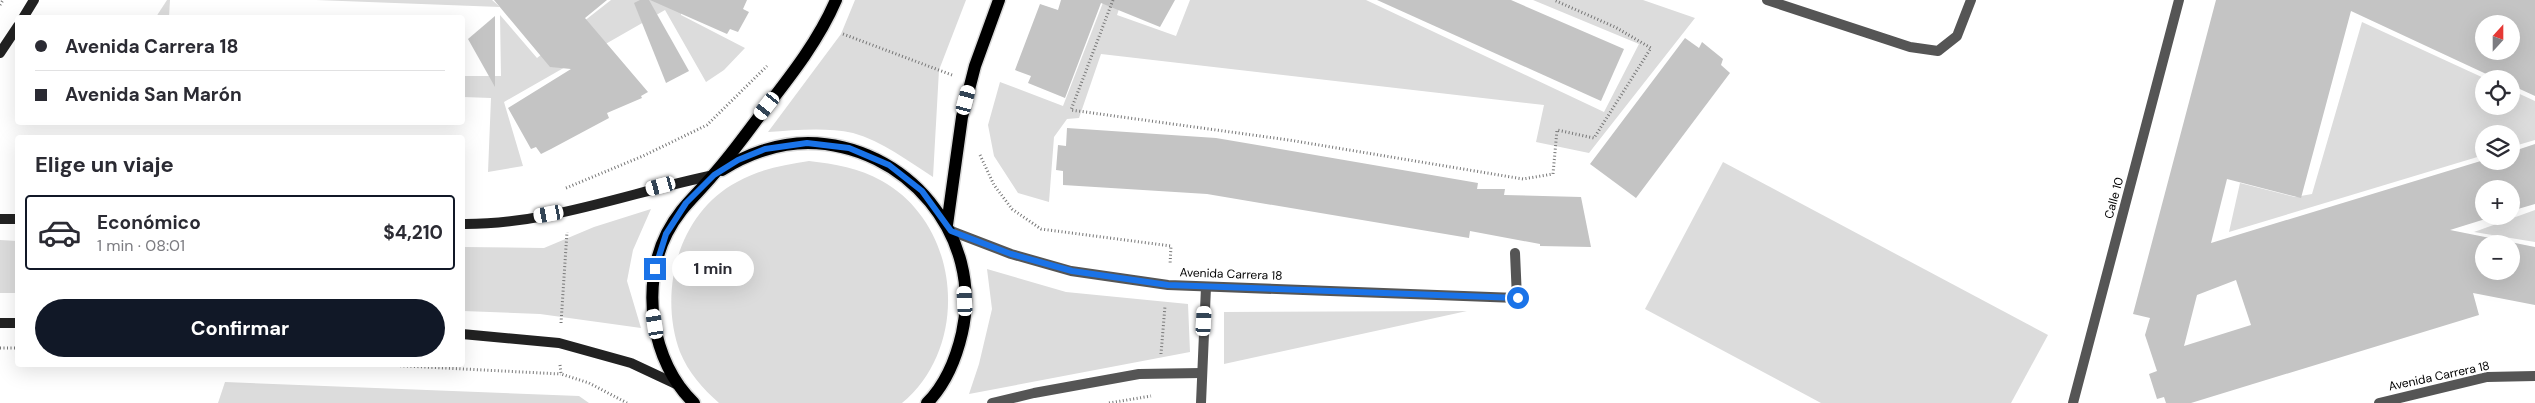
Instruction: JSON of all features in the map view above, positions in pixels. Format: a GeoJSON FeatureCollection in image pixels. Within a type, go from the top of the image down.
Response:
{"type":"FeatureCollection","features":[{"type":"Feature","properties":{"kind":"main road"},"geometry":{"type":"LineString","coordinates":[[25,15],[34,0]]}},
{"type":"Feature","properties":{"kind":"main road"},"geometry":{"type":"LineString","coordinates":[[685,396],[658,342],[652,306],[655,269],[666,234],[686,203],[714,175],[789,79],[824,28],[836,0]]}},
{"type":"Feature","properties":{"kind":"main road"},"geometry":{"type":"LineString","coordinates":[[949,228],[962,117],[999,0]]}},
{"type":"Feature","properties":{"kind":"main road"},"geometry":{"type":"LineString","coordinates":[[0,53],[15,30]]}},
{"type":"Feature","properties":{"kind":"main road"},"geometry":{"type":"LineString","coordinates":[[465,224],[491,224],[569,211],[661,186],[714,175],[738,160],[765,149],[807,143],[849,148],[889,165],[922,191],[949,228],[964,272],[966,315],[956,357],[936,394],[927,403]]}},
{"type":"Feature","properties":{"kind":"main road"},"geometry":{"type":"LineString","coordinates":[[0,219],[15,219]]}},
{"type":"Feature","properties":{"kind":"main road"},"geometry":{"type":"LineString","coordinates":[[0,323],[15,323]]}},
{"type":"Feature","properties":{"kind":"main road"},"geometry":{"type":"LineString","coordinates":[[465,334],[559,343],[631,363],[685,396]]}},
{"type":"Feature","properties":{"kind":"street"},"geometry":{"type":"LineString","coordinates":[[1769,0],[1910,47],[1938,51],[1957,36],[1970,0]]}},
{"type":"Feature","properties":{"kind":"street","name":"Calle 10"},"geometry":{"type":"LineString","coordinates":[[2073,403],[2179,0]]}},
{"type":"Feature","properties":{"kind":"street","name":"Avenida Carrera 18"},"geometry":{"type":"LineString","coordinates":[[949,228],[1011,254],[1072,271],[1168,285],[1206,287],[1518,298],[1515,253]]}},
{"type":"Feature","properties":{"kind":"street"},"geometry":{"type":"LineString","coordinates":[[1202,403],[1201,373],[1206,287]]}},
{"type":"Feature","properties":{"kind":"street"},"geometry":{"type":"LineString","coordinates":[[992,403],[1034,393],[1139,374],[1201,373]]}},
{"type":"Feature","properties":{"kind":"street","name":"Avenida Carrera 18"},"geometry":{"type":"LineString","coordinates":[[2379,403],[2487,377],[2535,376]]}},
{"type":"Feature","properties":{"kind":"path"},"geometry":{"type":"LineString","coordinates":[[0,6],[3,0]]}},
{"type":"Feature","properties":{"kind":"path"},"geometry":{"type":"LineString","coordinates":[[1113,0],[1071,110],[1280,138],[1523,179],[1553,174],[1557,130],[1594,138],[1651,48],[1615,28],[1554,0]]}},
{"type":"Feature","properties":{"kind":"path"},"geometry":{"type":"LineString","coordinates":[[824,28],[971,84]]}},
{"type":"Feature","properties":{"kind":"path"},"geometry":{"type":"LineString","coordinates":[[979,154],[994,185],[1012,209],[1041,229],[1172,246],[1163,324]]}},
{"type":"Feature","properties":{"kind":"path"},"geometry":{"type":"LineString","coordinates":[[0,348],[15,348]]}},
{"type":"Feature","properties":{"kind":"path"},"geometry":{"type":"LineString","coordinates":[[425,367],[561,374]]}},
{"type":"Feature","properties":{"kind":"shaded area"},"geometry":{"type":"Polygon","coordinates":[[[167,0],[170,0],[169,15],[157,15],[167,0]]]}},
{"type":"Feature","properties":{"kind":"shaded area"},"geometry":{"type":"Polygon","coordinates":[[[316,0],[492,0],[500,7],[316,0]]]}},
{"type":"Feature","properties":{"kind":"shaded area"},"geometry":{"type":"Polygon","coordinates":[[[611,0],[683,0],[681,15],[745,48],[724,70],[706,82],[665,10],[504,102],[523,166],[488,172],[491,98],[465,97],[465,76],[501,76],[500,15],[537,58],[611,0]]]}},
{"type":"Feature","properties":{"kind":"shaded area"},"geometry":{"type":"Polygon","coordinates":[[[855,0],[966,0],[939,70],[933,177],[884,146],[853,133],[822,130],[768,132],[841,34],[855,0]]]}},
{"type":"Feature","properties":{"kind":"shaded area"},"geometry":{"type":"Polygon","coordinates":[[[1104,0],[1122,0],[1117,15],[1176,36],[1190,0],[1366,0],[1604,112],[1639,44],[1533,0],[1643,0],[1695,18],[1589,153],[1536,142],[1544,105],[1101,54],[1079,118],[1067,119],[1054,137],[1049,202],[1018,193],[994,156],[988,125],[1000,82],[1063,106],[1104,0]]]}},
{"type":"Feature","properties":{"kind":"shaded area"},"geometry":{"type":"Polygon","coordinates":[[[2362,22],[2475,74],[2475,115],[2520,115],[2520,94],[2535,101],[2535,140],[2520,144],[2520,125],[2475,125],[2475,158],[2229,232],[2240,183],[2295,197],[2312,194],[2362,22]]]}},
{"type":"Feature","properties":{"kind":"shaded area"},"geometry":{"type":"Polygon","coordinates":[[[809,161],[847,167],[882,181],[908,201],[928,226],[941,256],[948,287],[947,319],[939,350],[924,379],[902,403],[719,403],[696,380],[680,352],[674,329],[671,304],[673,280],[678,256],[687,234],[700,213],[717,196],[737,182],[772,168],[809,161]]]}},
{"type":"Feature","properties":{"kind":"shaded area"},"geometry":{"type":"Polygon","coordinates":[[[1723,162],[2048,335],[2011,403],[1821,403],[1645,309],[1723,162]]]}},
{"type":"Feature","properties":{"kind":"shaded area"},"geometry":{"type":"Polygon","coordinates":[[[651,209],[633,250],[627,281],[641,328],[540,314],[465,311],[465,247],[544,248],[594,227],[651,209]]]}},
{"type":"Feature","properties":{"kind":"shaded area"},"geometry":{"type":"Polygon","coordinates":[[[2535,210],[2535,242],[2520,240],[2520,235],[2492,235],[2474,232],[2493,225],[2520,225],[2520,215],[2535,210]]]}},
{"type":"Feature","properties":{"kind":"shaded area"},"geometry":{"type":"Polygon","coordinates":[[[0,240],[15,241],[15,293],[0,293],[0,240]]]}},
{"type":"Feature","properties":{"kind":"shaded area"},"geometry":{"type":"Polygon","coordinates":[[[987,269],[1066,292],[1188,304],[1190,352],[969,394],[979,364],[992,309],[987,269]]]}},
{"type":"Feature","properties":{"kind":"shaded area"},"geometry":{"type":"Polygon","coordinates":[[[1467,311],[1224,364],[1224,312],[1467,311]]]}},
{"type":"Feature","properties":{"kind":"shaded area"},"geometry":{"type":"Polygon","coordinates":[[[225,382],[579,396],[589,403],[218,403],[225,382]]]}},
{"type":"Feature","properties":{"kind":"building"},"geometry":{"type":"Polygon","coordinates":[[[494,0],[607,0],[585,18],[648,92],[641,96],[642,98],[607,113],[609,118],[541,154],[536,147],[531,149],[508,108],[571,69],[550,67],[494,0]]]}},
{"type":"Feature","properties":{"kind":"building"},"geometry":{"type":"Polygon","coordinates":[[[640,0],[649,0],[689,71],[666,83],[634,3],[640,0]]]}},
{"type":"Feature","properties":{"kind":"building"},"geometry":{"type":"Polygon","coordinates":[[[650,0],[747,0],[743,9],[749,12],[738,32],[730,29],[727,34],[650,0]]]}},
{"type":"Feature","properties":{"kind":"building"},"geometry":{"type":"Polygon","coordinates":[[[1061,0],[1175,0],[1160,27],[1101,3],[1065,98],[1028,83],[1031,76],[1015,70],[1040,4],[1058,10],[1061,0]]]}},
{"type":"Feature","properties":{"kind":"building"},"geometry":{"type":"Polygon","coordinates":[[[1377,0],[1511,0],[1624,49],[1601,101],[1377,0]]]}},
{"type":"Feature","properties":{"kind":"building"},"geometry":{"type":"Polygon","coordinates":[[[2216,0],[2535,0],[2535,96],[2520,89],[2520,70],[2478,70],[2351,11],[2301,198],[2227,179],[2211,243],[2475,163],[2475,170],[2520,170],[2520,149],[2535,144],[2535,204],[2520,208],[2520,180],[2475,180],[2475,222],[2450,230],[2475,235],[2475,280],[2520,280],[2520,244],[2535,247],[2535,305],[2473,293],[2479,315],[2191,403],[2166,403],[2164,397],[2157,399],[2149,374],[2157,371],[2145,335],[2150,318],[2133,314],[2216,0]],[[2236,280],[2197,295],[2184,346],[2251,325],[2236,280]]]}},
{"type":"Feature","properties":{"kind":"building"},"geometry":{"type":"Polygon","coordinates":[[[495,16],[495,87],[468,39],[495,16]]]}},
{"type":"Feature","properties":{"kind":"building"},"geometry":{"type":"Polygon","coordinates":[[[1685,38],[1699,48],[1702,42],[1723,59],[1721,65],[1730,73],[1636,198],[1590,164],[1685,38]]]}},
{"type":"Feature","properties":{"kind":"building"},"geometry":{"type":"Polygon","coordinates":[[[1067,128],[1216,138],[1478,183],[1477,189],[1505,189],[1504,195],[1581,197],[1591,247],[1540,246],[1540,244],[1470,231],[1469,238],[1207,194],[1063,185],[1063,171],[1056,170],[1058,145],[1066,146],[1067,128]]]}},
{"type":"Feature","properties":{"kind":"route"},"geometry":{"type":"LineString","coordinates":[[655,269],[666,234],[686,203],[714,175],[738,160],[765,149],[807,143],[849,148],[889,165],[922,191],[951,231],[1011,254],[1072,271],[1168,285],[1518,298]]}}]}
